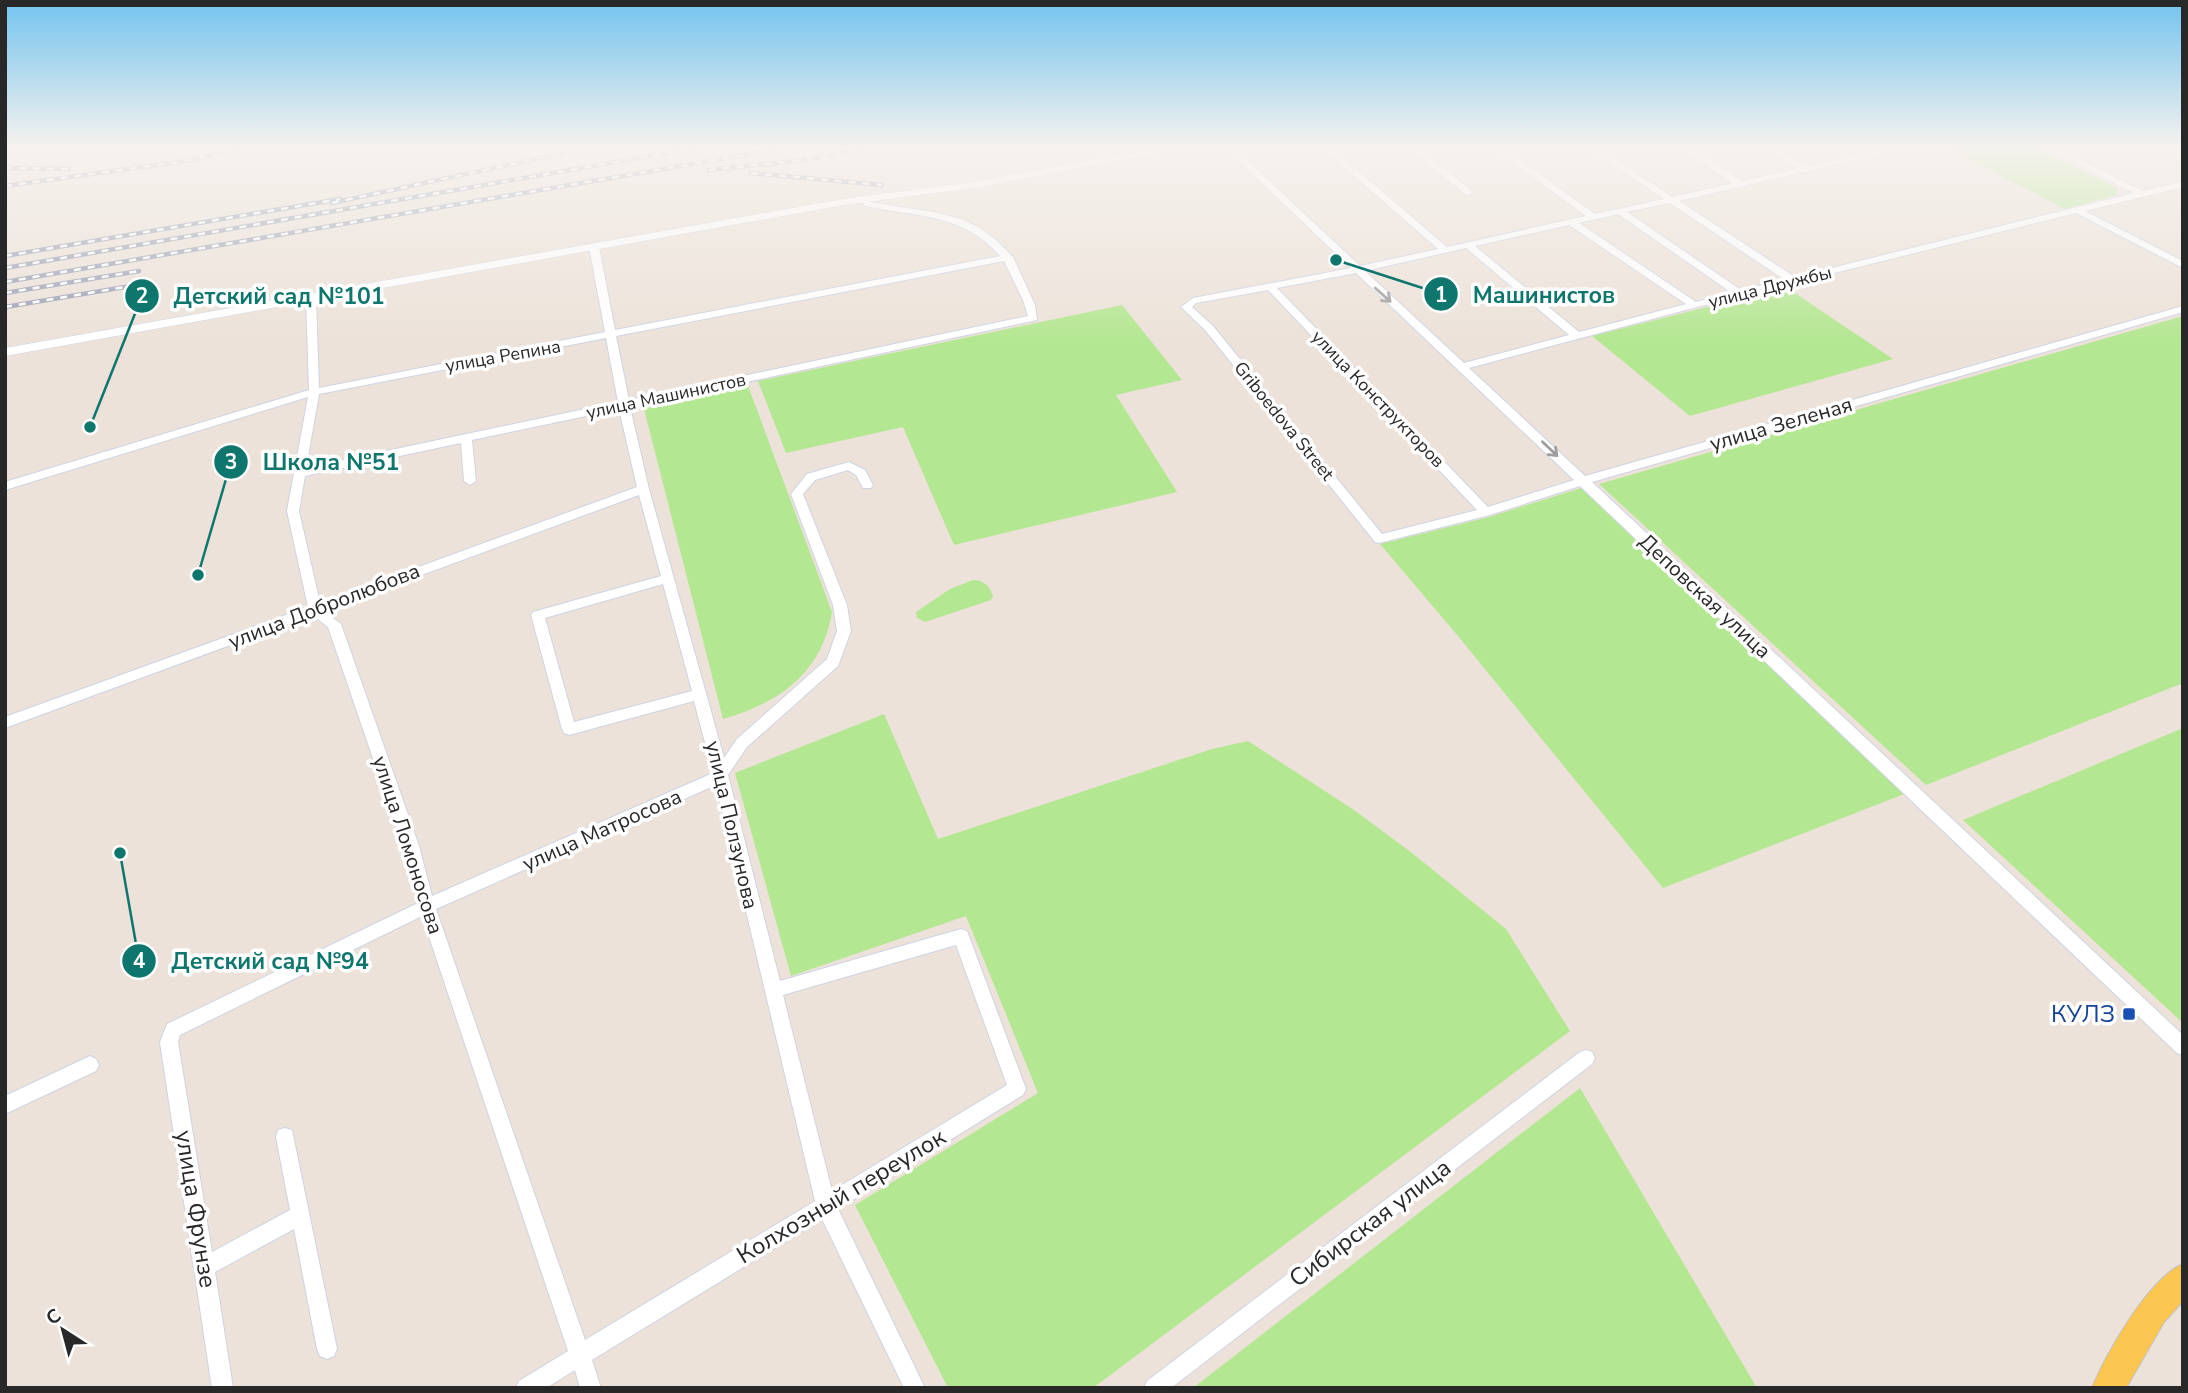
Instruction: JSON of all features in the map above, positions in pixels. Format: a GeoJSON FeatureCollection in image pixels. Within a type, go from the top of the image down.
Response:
{"type":"FeatureCollection","features":[{"type":"Feature","properties":{"kind":"main road"},"geometry":{"type":"LineString","coordinates":[[2108,1388],[2153,1311],[2183,1279]]}},
{"type":"Feature","properties":{"kind":"street"},"geometry":{"type":"LineString","coordinates":[[5,352],[802,211]]}},
{"type":"Feature","properties":{"kind":"street"},"geometry":{"type":"LineString","coordinates":[[907,211],[973,225],[986,233],[1008,257]]}},
{"type":"Feature","properties":{"kind":"street","name":"Деповская улица"},"geometry":{"type":"LineString","coordinates":[[1295,211],[1463,366],[2183,1047]]}},
{"type":"Feature","properties":{"kind":"street"},"geometry":{"type":"LineString","coordinates":[[1400,211],[1445,250]]}},
{"type":"Feature","properties":{"kind":"street"},"geometry":{"type":"LineString","coordinates":[[1584,211],[1592,217]]}},
{"type":"Feature","properties":{"kind":"street"},"geometry":{"type":"LineString","coordinates":[[1271,287],[1619,211],[1740,294]]}},
{"type":"Feature","properties":{"kind":"street"},"geometry":{"type":"LineString","coordinates":[[1687,211],[1794,281]]}},
{"type":"Feature","properties":{"kind":"street"},"geometry":{"type":"LineString","coordinates":[[2078,211],[2183,265]]}},
{"type":"Feature","properties":{"kind":"street","name":"улица Дружбы"},"geometry":{"type":"LineString","coordinates":[[1463,366],[1694,305],[2078,211]]}},
{"type":"Feature","properties":{"kind":"street"},"geometry":{"type":"LineString","coordinates":[[1571,222],[1694,305]]}},
{"type":"Feature","properties":{"kind":"street"},"geometry":{"type":"LineString","coordinates":[[1468,245],[1577,336]]}},
{"type":"Feature","properties":{"kind":"street","name":"улица Ползунова"},"geometry":{"type":"LineString","coordinates":[[594,247],[610,337],[643,489],[715,751],[719,777],[826,1206],[915,1388]]}},
{"type":"Feature","properties":{"kind":"street","name":"улица Машинистов"},"geometry":{"type":"LineString","coordinates":[[300,473],[1033,318],[1008,257]]}},
{"type":"Feature","properties":{"kind":"street","name":"улица Репина"},"geometry":{"type":"LineString","coordinates":[[5,486],[314,392],[610,337],[1008,257]]}},
{"type":"Feature","properties":{"kind":"street","name":"Griboedova Street"},"geometry":{"type":"LineString","coordinates":[[1271,287],[1193,301],[1186,307],[1209,328],[1379,539]]}},
{"type":"Feature","properties":{"kind":"street","name":"улица Конструкторов"},"geometry":{"type":"LineString","coordinates":[[1271,287],[1486,512]]}},
{"type":"Feature","properties":{"kind":"street"},"geometry":{"type":"LineString","coordinates":[[311,299],[314,392],[293,511],[315,611]]}},
{"type":"Feature","properties":{"kind":"street","name":"улица Зеленая"},"geometry":{"type":"LineString","coordinates":[[1379,539],[1486,512],[1583,481],[2183,309]]}},
{"type":"Feature","properties":{"kind":"street"},"geometry":{"type":"LineString","coordinates":[[466,438],[470,481]]}},
{"type":"Feature","properties":{"kind":"street"},"geometry":{"type":"LineString","coordinates":[[719,777],[742,743],[833,662],[844,631],[839,605],[797,495],[811,477],[849,466],[861,473],[867,485]]}},
{"type":"Feature","properties":{"kind":"street","name":"улица Добролюбова"},"geometry":{"type":"LineString","coordinates":[[5,723],[643,489]]}},
{"type":"Feature","properties":{"kind":"street"},"geometry":{"type":"LineString","coordinates":[[668,578],[538,614],[548,653],[569,729],[699,694]]}},
{"type":"Feature","properties":{"kind":"street","name":"улица Ломоносова"},"geometry":{"type":"LineString","coordinates":[[315,611],[334,624],[411,846],[427,906],[591,1388]]}},
{"type":"Feature","properties":{"kind":"street"},"geometry":{"type":"LineString","coordinates":[[715,751],[742,743]]}},
{"type":"Feature","properties":{"kind":"street","name":"улица Матросова"},"geometry":{"type":"LineString","coordinates":[[173,1030],[427,906],[719,777]]}},
{"type":"Feature","properties":{"kind":"street","name":"Колхозный переулок"},"geometry":{"type":"LineString","coordinates":[[526,1388],[1017,1089],[961,936],[772,991]]}},
{"type":"Feature","properties":{"kind":"street","name":"улица Фрунзе"},"geometry":{"type":"LineString","coordinates":[[173,1030],[169,1042],[223,1388]]}},
{"type":"Feature","properties":{"kind":"street","name":"Сибирская улица"},"geometry":{"type":"LineString","coordinates":[[1154,1388],[1586,1058]]}},
{"type":"Feature","properties":{"kind":"street"},"geometry":{"type":"LineString","coordinates":[[5,1105],[90,1065]]}},
{"type":"Feature","properties":{"kind":"street"},"geometry":{"type":"LineString","coordinates":[[285,1137],[327,1349]]}},
{"type":"Feature","properties":{"kind":"street"},"geometry":{"type":"LineString","coordinates":[[205,1266],[300,1215]]}},
{"type":"Feature","properties":{"kind":"green space"},"geometry":{"type":"Polygon","coordinates":[[[1786,287],[1893,359],[1690,416],[1592,336],[1786,287]]]}},
{"type":"Feature","properties":{"kind":"green space"},"geometry":{"type":"Polygon","coordinates":[[[1122,305],[1182,380],[1116,395],[1177,492],[954,545],[903,427],[786,453],[758,381],[1122,305]]]}},
{"type":"Feature","properties":{"kind":"green space"},"geometry":{"type":"Polygon","coordinates":[[[2183,316],[2183,683],[1926,785],[1599,484],[2183,316]]]}},
{"type":"Feature","properties":{"kind":"green space"},"geometry":{"type":"Polygon","coordinates":[[[747,383],[832,612],[819,652],[795,682],[762,704],[723,719],[643,405],[747,383]]]}},
{"type":"Feature","properties":{"kind":"green space"},"geometry":{"type":"Polygon","coordinates":[[[1581,488],[1904,794],[1663,888],[1380,544],[1489,517],[1581,488]]]}},
{"type":"Feature","properties":{"kind":"green space"},"geometry":{"type":"Polygon","coordinates":[[[973,580],[983,582],[988,587],[993,596],[991,600],[925,622],[917,618],[916,612],[950,589],[973,580]]]}},
{"type":"Feature","properties":{"kind":"green space"},"geometry":{"type":"Polygon","coordinates":[[[884,714],[938,839],[1212,749],[1248,741],[1354,810],[1506,929],[1570,1031],[1093,1388],[948,1388],[855,1205],[1038,1093],[966,916],[791,976],[735,773],[884,714]]]}},
{"type":"Feature","properties":{"kind":"green space"},"geometry":{"type":"Polygon","coordinates":[[[2183,728],[2183,1023],[1963,820],[2183,728]]]}},
{"type":"Feature","properties":{"kind":"green space"},"geometry":{"type":"Polygon","coordinates":[[[1580,1088],[1757,1388],[1193,1388],[1580,1088]]]}},
{"type":"Feature","properties":{"kind":"railway"},"geometry":{"type":"LineString","coordinates":[[5,256],[269,211]]}},
{"type":"Feature","properties":{"kind":"railway"},"geometry":{"type":"LineString","coordinates":[[5,268],[334,211]]}},
{"type":"Feature","properties":{"kind":"railway"},"geometry":{"type":"LineString","coordinates":[[5,282],[418,211]]}},
{"type":"Feature","properties":{"kind":"railway"},"geometry":{"type":"LineString","coordinates":[[5,293],[139,271]]}},
{"type":"Feature","properties":{"kind":"railway"},"geometry":{"type":"LineString","coordinates":[[5,307],[149,283]]}},
{"type":"Feature","properties":{"kind":"place","name":"Машинистов"},"geometry":{"type":"Point","coordinates":[1336,260]}},
{"type":"Feature","properties":{"kind":"place","name":"Детский сад №101"},"geometry":{"type":"Point","coordinates":[90,427]}},
{"type":"Feature","properties":{"kind":"place","name":"Школа №51"},"geometry":{"type":"Point","coordinates":[198,575]}},
{"type":"Feature","properties":{"kind":"place","name":"Детский сад №94"},"geometry":{"type":"Point","coordinates":[120,853]}},
{"type":"Feature","properties":{"kind":"place","name":"КУЛЗ"},"geometry":{"type":"Point","coordinates":[2129,1014]}}]}
